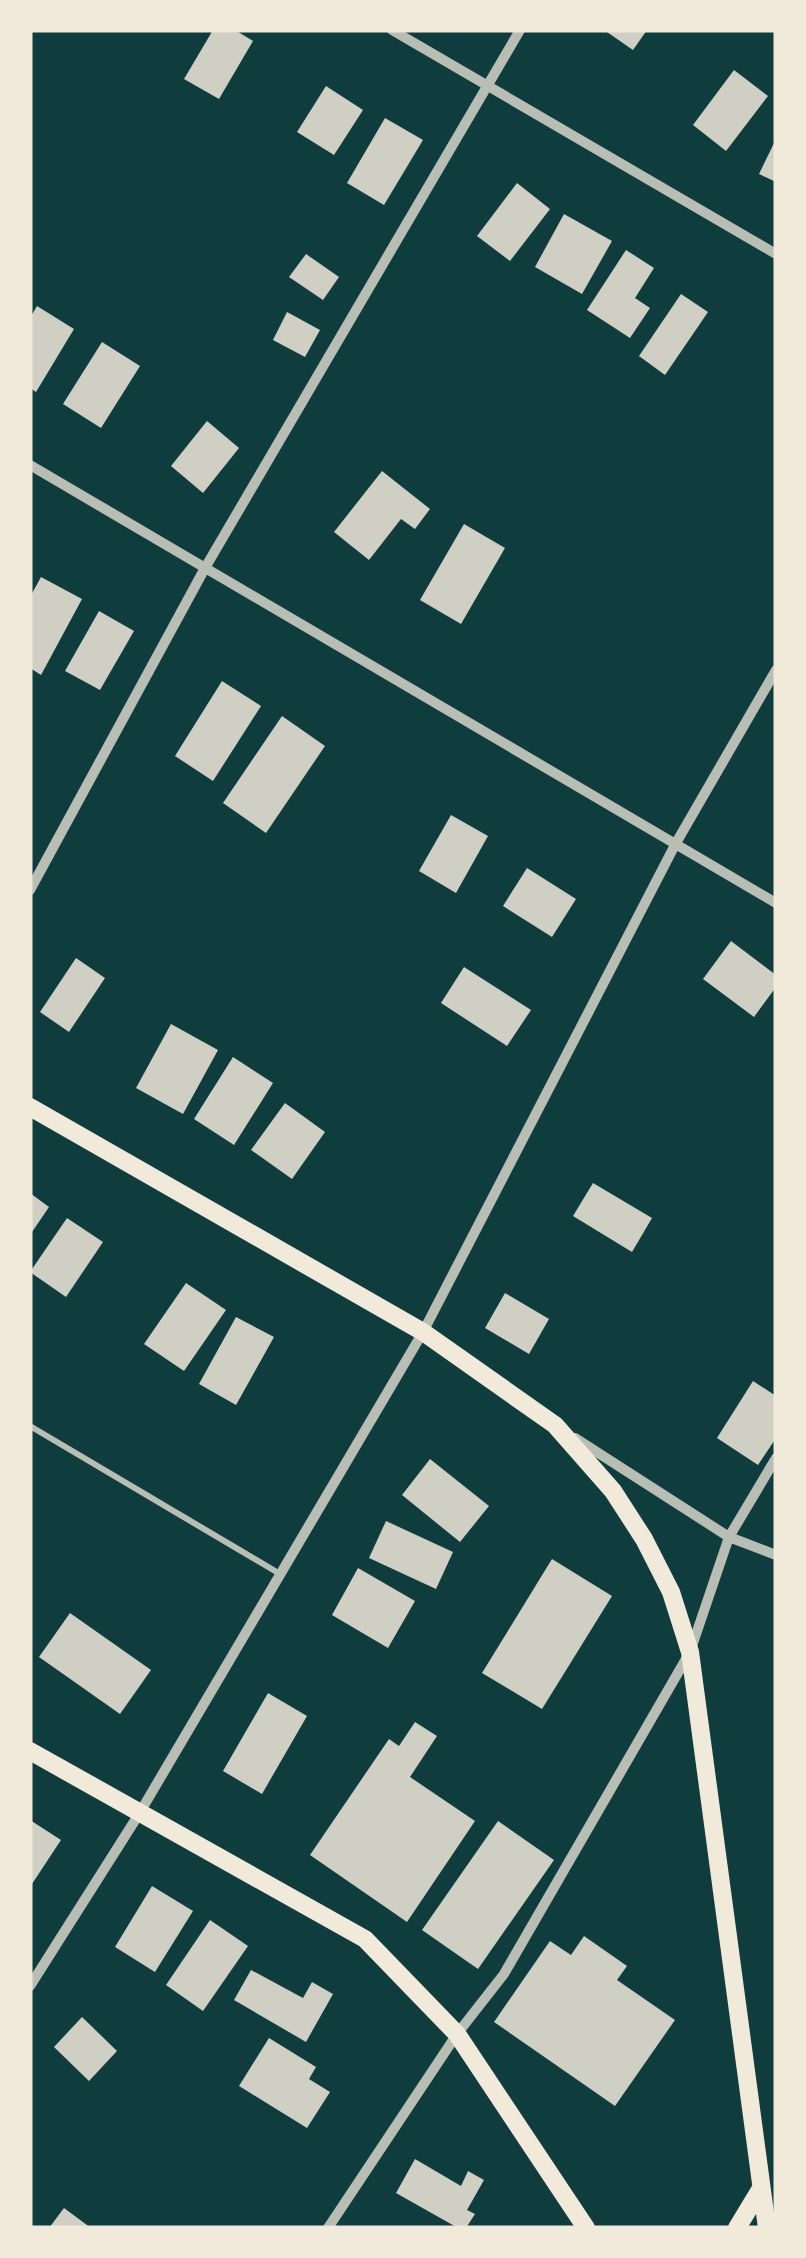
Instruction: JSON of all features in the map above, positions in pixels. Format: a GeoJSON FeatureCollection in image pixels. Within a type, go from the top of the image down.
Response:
{"type":"FeatureCollection","features":[{"type":"Feature","properties":{"kind":"main road"},"geometry":{"type":"LineString","coordinates":[[30,1107],[423,1332],[555,1426],[613,1492],[644,1539],[671,1592],[690,1652],[768,2228]]}},
{"type":"Feature","properties":{"kind":"main road"},"geometry":{"type":"LineString","coordinates":[[30,1751],[365,1939],[458,2034],[586,2228]]}},
{"type":"Feature","properties":{"kind":"main road"},"geometry":{"type":"LineString","coordinates":[[738,2228],[760,2190]]}},
{"type":"Feature","properties":{"kind":"street"},"geometry":{"type":"LineString","coordinates":[[392,30],[776,254]]}},
{"type":"Feature","properties":{"kind":"street"},"geometry":{"type":"LineString","coordinates":[[30,890],[205,568],[520,30]]}},
{"type":"Feature","properties":{"kind":"street"},"geometry":{"type":"LineString","coordinates":[[30,466],[776,903]]}},
{"type":"Feature","properties":{"kind":"street"},"geometry":{"type":"LineString","coordinates":[[30,1986],[139,1814],[423,1332],[676,843],[776,670]]}},
{"type":"Feature","properties":{"kind":"street"},"geometry":{"type":"LineString","coordinates":[[555,1426],[729,1537],[776,1555]]}},
{"type":"Feature","properties":{"kind":"street"},"geometry":{"type":"LineString","coordinates":[[328,2228],[458,2034],[504,1974],[690,1652],[729,1537],[776,1458]]}},
{"type":"Feature","properties":{"kind":"lane"},"geometry":{"type":"LineString","coordinates":[[30,1426],[280,1574]]}},
{"type":"Feature","properties":{"kind":"building"},"geometry":{"type":"Polygon","coordinates":[[[213,30],[235,30],[253,41],[219,99],[184,79],[213,30]]]}},
{"type":"Feature","properties":{"kind":"building"},"geometry":{"type":"Polygon","coordinates":[[[604,30],[647,30],[633,50],[604,30]]]}},
{"type":"Feature","properties":{"kind":"building"},"geometry":{"type":"Polygon","coordinates":[[[734,70],[768,96],[726,151],[693,125],[734,70]]]}},
{"type":"Feature","properties":{"kind":"building"},"geometry":{"type":"Polygon","coordinates":[[[326,86],[363,110],[334,155],[297,132],[326,86]]]}},
{"type":"Feature","properties":{"kind":"building"},"geometry":{"type":"Polygon","coordinates":[[[385,118],[423,140],[384,205],[347,183],[385,118]]]}},
{"type":"Feature","properties":{"kind":"building"},"geometry":{"type":"Polygon","coordinates":[[[776,139],[776,182],[759,174],[776,139]]]}},
{"type":"Feature","properties":{"kind":"building"},"geometry":{"type":"Polygon","coordinates":[[[517,183],[550,209],[510,261],[477,236],[517,183]]]}},
{"type":"Feature","properties":{"kind":"building"},"geometry":{"type":"Polygon","coordinates":[[[564,214],[612,241],[582,294],[535,267],[564,214]]]}},
{"type":"Feature","properties":{"kind":"building"},"geometry":{"type":"Polygon","coordinates":[[[626,250],[654,268],[635,298],[650,308],[630,338],[587,310],[626,250]]]}},
{"type":"Feature","properties":{"kind":"building"},"geometry":{"type":"Polygon","coordinates":[[[306,254],[339,277],[323,300],[289,277],[306,254]]]}},
{"type":"Feature","properties":{"kind":"building"},"geometry":{"type":"Polygon","coordinates":[[[681,294],[708,312],[665,375],[639,356],[681,294]]]}},
{"type":"Feature","properties":{"kind":"building"},"geometry":{"type":"Polygon","coordinates":[[[37,306],[74,329],[36,392],[30,388],[30,318],[37,306]]]}},
{"type":"Feature","properties":{"kind":"building"},"geometry":{"type":"Polygon","coordinates":[[[287,312],[320,330],[305,357],[273,340],[287,312]]]}},
{"type":"Feature","properties":{"kind":"building"},"geometry":{"type":"Polygon","coordinates":[[[102,342],[140,366],[101,428],[63,404],[102,342]]]}},
{"type":"Feature","properties":{"kind":"building"},"geometry":{"type":"Polygon","coordinates":[[[207,421],[239,448],[203,493],[171,466],[207,421]]]}},
{"type":"Feature","properties":{"kind":"building"},"geometry":{"type":"Polygon","coordinates":[[[382,471],[430,509],[415,529],[401,519],[369,560],[334,532],[382,471]]]}},
{"type":"Feature","properties":{"kind":"building"},"geometry":{"type":"Polygon","coordinates":[[[464,524],[505,548],[461,624],[420,600],[464,524]]]}},
{"type":"Feature","properties":{"kind":"building"},"geometry":{"type":"Polygon","coordinates":[[[41,577],[82,599],[41,675],[30,668],[30,597],[41,577]]]}},
{"type":"Feature","properties":{"kind":"building"},"geometry":{"type":"Polygon","coordinates":[[[99,611],[134,631],[100,690],[65,671],[99,611]]]}},
{"type":"Feature","properties":{"kind":"building"},"geometry":{"type":"Polygon","coordinates":[[[222,681],[261,706],[213,781],[175,756],[222,681]]]}},
{"type":"Feature","properties":{"kind":"building"},"geometry":{"type":"Polygon","coordinates":[[[282,716],[325,746],[266,833],[223,803],[282,716]]]}},
{"type":"Feature","properties":{"kind":"building"},"geometry":{"type":"Polygon","coordinates":[[[451,815],[488,836],[456,893],[419,871],[451,815]]]}},
{"type":"Feature","properties":{"kind":"building"},"geometry":{"type":"Polygon","coordinates":[[[527,868],[576,899],[552,937],[503,906],[527,868]]]}},
{"type":"Feature","properties":{"kind":"building"},"geometry":{"type":"Polygon","coordinates":[[[731,941],[776,975],[776,987],[754,1017],[703,979],[731,941]]]}},
{"type":"Feature","properties":{"kind":"building"},"geometry":{"type":"Polygon","coordinates":[[[76,958],[105,978],[69,1032],[40,1012],[76,958]]]}},
{"type":"Feature","properties":{"kind":"building"},"geometry":{"type":"Polygon","coordinates":[[[464,967],[531,1010],[507,1046],[441,1003],[464,967]]]}},
{"type":"Feature","properties":{"kind":"building"},"geometry":{"type":"Polygon","coordinates":[[[171,1024],[218,1050],[183,1114],[136,1088],[171,1024]]]}},
{"type":"Feature","properties":{"kind":"building"},"geometry":{"type":"Polygon","coordinates":[[[233,1057],[273,1083],[234,1145],[194,1119],[233,1057]]]}},
{"type":"Feature","properties":{"kind":"building"},"geometry":{"type":"Polygon","coordinates":[[[285,1103],[325,1132],[292,1179],[251,1150],[285,1103]]]}},
{"type":"Feature","properties":{"kind":"building"},"geometry":{"type":"Polygon","coordinates":[[[593,1183],[652,1218],[632,1252],[573,1216],[593,1183]]]}},
{"type":"Feature","properties":{"kind":"building"},"geometry":{"type":"Polygon","coordinates":[[[30,1193],[49,1207],[30,1235],[30,1193]]]}},
{"type":"Feature","properties":{"kind":"building"},"geometry":{"type":"Polygon","coordinates":[[[67,1218],[103,1242],[66,1297],[30,1272],[67,1218]]]}},
{"type":"Feature","properties":{"kind":"building"},"geometry":{"type":"Polygon","coordinates":[[[186,1283],[226,1310],[184,1371],[144,1344],[186,1283]]]}},
{"type":"Feature","properties":{"kind":"building"},"geometry":{"type":"Polygon","coordinates":[[[505,1293],[549,1319],[529,1354],[485,1328],[505,1293]]]}},
{"type":"Feature","properties":{"kind":"building"},"geometry":{"type":"Polygon","coordinates":[[[236,1317],[274,1337],[236,1405],[199,1384],[236,1317]]]}},
{"type":"Feature","properties":{"kind":"building"},"geometry":{"type":"Polygon","coordinates":[[[753,1381],[776,1396],[776,1438],[758,1465],[717,1438],[753,1381]]]}},
{"type":"Feature","properties":{"kind":"building"},"geometry":{"type":"Polygon","coordinates":[[[430,1459],[489,1506],[460,1542],[402,1495],[430,1459]]]}},
{"type":"Feature","properties":{"kind":"building"},"geometry":{"type":"Polygon","coordinates":[[[386,1521],[453,1552],[436,1589],[369,1558],[386,1521]]]}},
{"type":"Feature","properties":{"kind":"building"},"geometry":{"type":"Polygon","coordinates":[[[552,1559],[612,1596],[542,1709],[482,1673],[552,1559]]]}},
{"type":"Feature","properties":{"kind":"building"},"geometry":{"type":"Polygon","coordinates":[[[358,1568],[415,1601],[388,1648],[332,1615],[358,1568]]]}},
{"type":"Feature","properties":{"kind":"building"},"geometry":{"type":"Polygon","coordinates":[[[70,1613],[151,1670],[120,1714],[39,1657],[70,1613]]]}},
{"type":"Feature","properties":{"kind":"building"},"geometry":{"type":"Polygon","coordinates":[[[268,1693],[307,1716],[262,1794],[223,1771],[268,1693]]]}},
{"type":"Feature","properties":{"kind":"building"},"geometry":{"type":"Polygon","coordinates":[[[415,1722],[437,1736],[410,1777],[475,1821],[407,1922],[310,1855],[389,1739],[399,1746],[415,1722]]]}},
{"type":"Feature","properties":{"kind":"building"},"geometry":{"type":"Polygon","coordinates":[[[30,1820],[61,1840],[30,1887],[30,1820]]]}},
{"type":"Feature","properties":{"kind":"building"},"geometry":{"type":"Polygon","coordinates":[[[498,1821],[554,1860],[478,1969],[422,1930],[498,1821]]]}},
{"type":"Feature","properties":{"kind":"building"},"geometry":{"type":"Polygon","coordinates":[[[152,1886],[193,1911],[155,1972],[115,1947],[152,1886]]]}},
{"type":"Feature","properties":{"kind":"building"},"geometry":{"type":"Polygon","coordinates":[[[210,1920],[248,1946],[203,2011],[166,1985],[210,1920]]]}},
{"type":"Feature","properties":{"kind":"building"},"geometry":{"type":"Polygon","coordinates":[[[584,1936],[627,1966],[617,1980],[675,2020],[615,2106],[494,2022],[550,1941],[571,1955],[584,1936]]]}},
{"type":"Feature","properties":{"kind":"building"},"geometry":{"type":"Polygon","coordinates":[[[251,1970],[303,1998],[312,1982],[333,1994],[306,2042],[234,2000],[251,1970]]]}},
{"type":"Feature","properties":{"kind":"building"},"geometry":{"type":"Polygon","coordinates":[[[82,2017],[117,2051],[89,2081],[54,2047],[82,2017]]]}},
{"type":"Feature","properties":{"kind":"building"},"geometry":{"type":"Polygon","coordinates":[[[269,2038],[316,2067],[309,2079],[330,2092],[307,2128],[239,2086],[269,2038]]]}},
{"type":"Feature","properties":{"kind":"building"},"geometry":{"type":"Polygon","coordinates":[[[415,2159],[461,2186],[468,2171],[484,2180],[467,2210],[475,2214],[466,2228],[458,2228],[396,2193],[415,2159]]]}},
{"type":"Feature","properties":{"kind":"building"},"geometry":{"type":"Polygon","coordinates":[[[64,2208],[91,2228],[49,2228],[64,2208]]]}}]}
